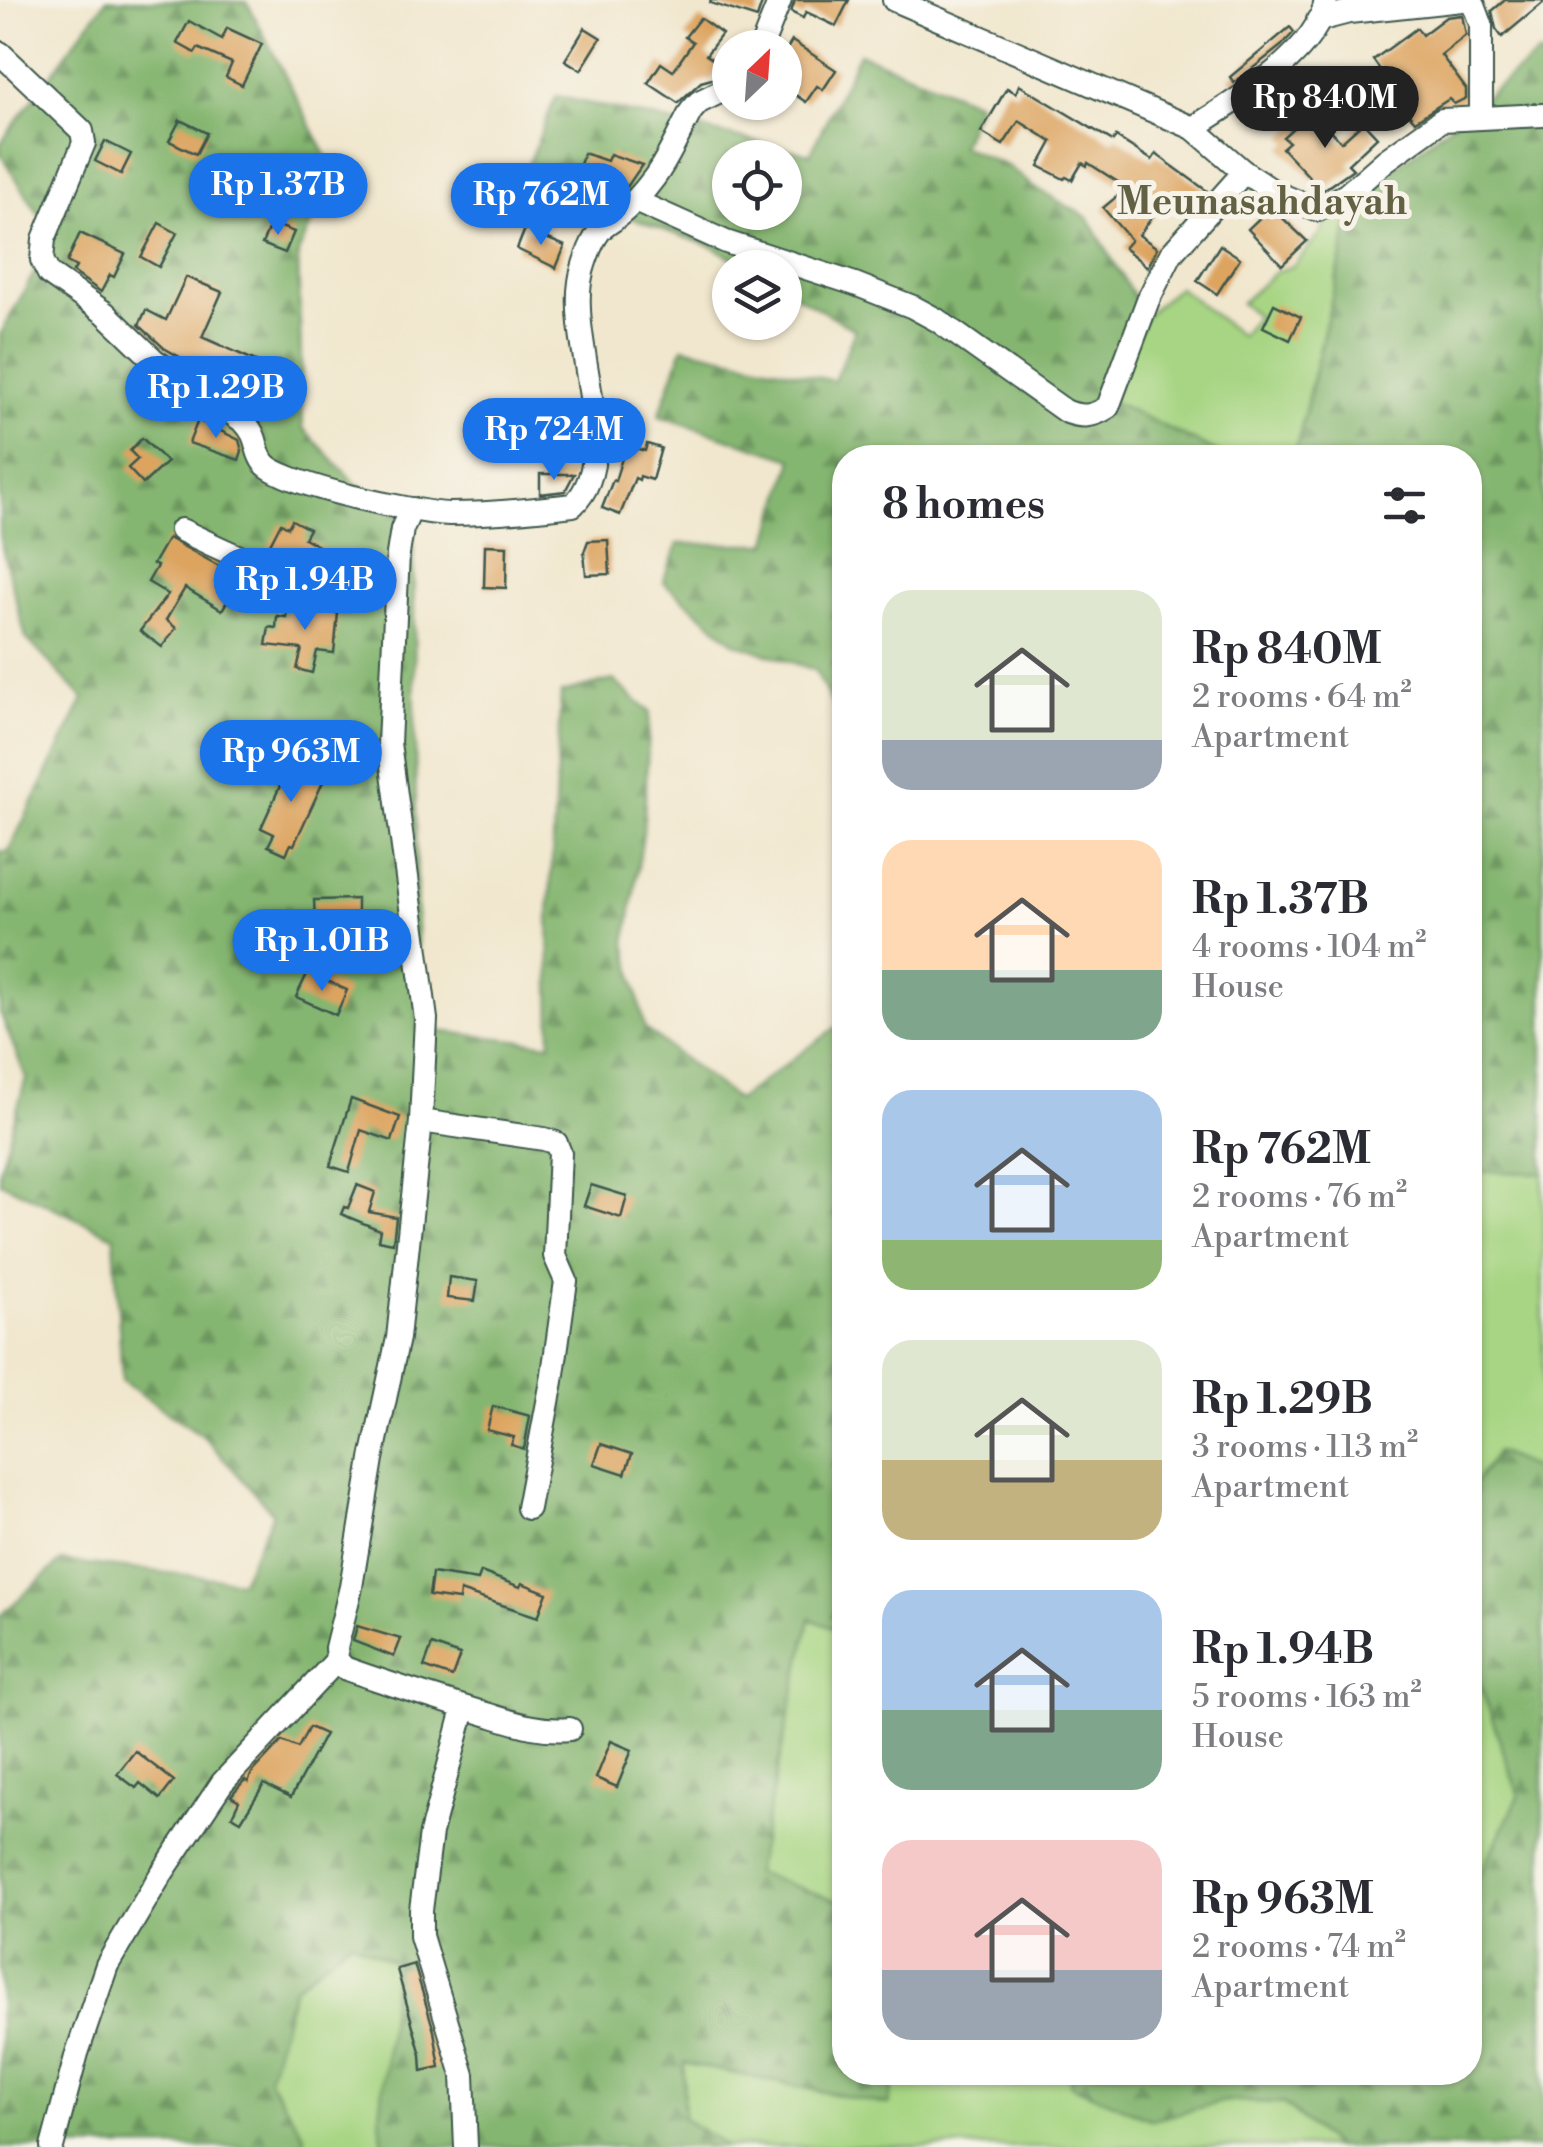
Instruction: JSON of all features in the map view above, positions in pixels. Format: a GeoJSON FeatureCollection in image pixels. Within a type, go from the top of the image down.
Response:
{"type":"FeatureCollection","features":[{"type":"Feature","properties":{"kind":"street"},"geometry":{"type":"LineString","coordinates":[[768,30],[780,0]]}},
{"type":"Feature","properties":{"kind":"street"},"geometry":{"type":"LineString","coordinates":[[894,0],[1192,128],[1276,193],[1318,210],[1346,195],[1442,120],[1543,115]]}},
{"type":"Feature","properties":{"kind":"street"},"geometry":{"type":"LineString","coordinates":[[1192,128],[1277,69],[1306,41],[1322,10],[1349,12],[1462,0]]}},
{"type":"Feature","properties":{"kind":"street"},"geometry":{"type":"LineString","coordinates":[[1472,0],[1481,24],[1481,116]]}},
{"type":"Feature","properties":{"kind":"street"},"geometry":{"type":"LineString","coordinates":[[0,53],[82,131],[84,143],[44,239],[42,260],[49,274],[104,313],[154,360],[244,422],[254,432],[264,464],[273,470],[292,480],[411,510],[447,514],[573,505],[585,494],[592,474],[594,410],[581,338],[580,280],[600,232],[635,202],[664,164],[691,111],[698,102],[712,95]]}},
{"type":"Feature","properties":{"kind":"street"},"geometry":{"type":"LineString","coordinates":[[635,202],[726,242],[913,307],[1064,411],[1081,416],[1096,415],[1108,407],[1148,300],[1171,254],[1244,172]]}},
{"type":"Feature","properties":{"kind":"street"},"geometry":{"type":"LineString","coordinates":[[411,510],[402,529],[395,584],[389,743],[426,1019],[421,1121],[398,1338],[336,1648],[337,1660],[344,1668],[521,1726],[551,1731],[570,1729]]}},
{"type":"Feature","properties":{"kind":"street"},"geometry":{"type":"LineString","coordinates":[[181,530],[228,553],[314,582],[347,586],[395,584]]}},
{"type":"Feature","properties":{"kind":"street"},"geometry":{"type":"LineString","coordinates":[[421,1121],[544,1139],[556,1143],[560,1153],[554,1256],[566,1281],[528,1508]]}},
{"type":"Feature","properties":{"kind":"street"},"geometry":{"type":"LineString","coordinates":[[52,2147],[77,2053],[107,1965],[222,1783],[337,1660]]}},
{"type":"Feature","properties":{"kind":"street"},"geometry":{"type":"LineString","coordinates":[[464,1709],[431,1833],[421,1936],[463,2076],[466,2147]]}},
{"type":"Feature","properties":{"kind":"green space"},"geometry":{"type":"Polygon","coordinates":[[[106,0],[247,2],[335,173],[298,253],[303,428],[355,483],[413,516],[418,1029],[551,1044],[549,916],[561,693],[613,680],[650,712],[643,834],[626,943],[645,1029],[737,1100],[832,1031],[832,1628],[810,1619],[755,1873],[832,1899],[832,2085],[893,2085],[888,2105],[684,2063],[683,2118],[727,2147],[383,2147],[380,2117],[395,1963],[350,1940],[294,1987],[268,2078],[304,2135],[304,2147],[0,2147],[0,1616],[61,1561],[241,1581],[273,1513],[203,1436],[122,1381],[114,1236],[0,1182],[26,1078],[0,1012],[0,851],[8,852],[84,699],[26,638],[0,539],[0,335],[54,237],[0,154],[0,144],[106,0]]]}},
{"type":"Feature","properties":{"kind":"green space"},"geometry":{"type":"Polygon","coordinates":[[[859,53],[978,103],[961,146],[1009,167],[1031,185],[1088,218],[1145,316],[1111,401],[1202,445],[832,445],[832,704],[815,670],[735,643],[663,582],[678,544],[767,544],[793,459],[659,416],[683,347],[834,381],[855,330],[802,299],[802,250],[718,250],[522,180],[556,96],[749,140],[712,140],[712,230],[802,230],[802,152],[810,154],[859,53]]]}},
{"type":"Feature","properties":{"kind":"green space"},"geometry":{"type":"Polygon","coordinates":[[[1539,54],[1543,58],[1543,1173],[1482,1171],[1482,445],[1297,445],[1346,239],[1350,204],[1539,54]]]}},
{"type":"Feature","properties":{"kind":"green space"},"geometry":{"type":"Polygon","coordinates":[[[1350,204],[1346,239],[1297,445],[1202,445],[1110,401],[1145,316],[1178,287],[1241,336],[1257,316],[1241,303],[1275,272],[1293,266],[1321,233],[1331,212],[1350,204]]]}},
{"type":"Feature","properties":{"kind":"green space"},"geometry":{"type":"Polygon","coordinates":[[[1482,1171],[1543,1173],[1543,1472],[1497,1452],[1482,1473],[1482,1171]]]}},
{"type":"Feature","properties":{"kind":"green space"},"geometry":{"type":"Polygon","coordinates":[[[1497,1452],[1543,1472],[1543,2147],[1335,2147],[1283,2103],[1225,2101],[1152,2120],[1071,2085],[1482,2085],[1482,1871],[1519,1796],[1482,1690],[1482,1473],[1497,1452]]]}},
{"type":"Feature","properties":{"kind":"green space"},"geometry":{"type":"Polygon","coordinates":[[[810,1618],[832,1627],[832,1899],[755,1874],[810,1618]]]}},
{"type":"Feature","properties":{"kind":"green space"},"geometry":{"type":"Polygon","coordinates":[[[1482,1690],[1519,1796],[1482,1869],[1482,1690]]]}},
{"type":"Feature","properties":{"kind":"green space"},"geometry":{"type":"Polygon","coordinates":[[[350,1940],[395,1963],[380,2117],[383,2147],[304,2147],[304,2135],[267,2078],[294,1987],[350,1940]]]}},
{"type":"Feature","properties":{"kind":"green space"},"geometry":{"type":"Polygon","coordinates":[[[683,2063],[887,2105],[893,2085],[1071,2085],[1152,2120],[1225,2101],[1283,2103],[1335,2147],[727,2147],[683,2118],[683,2063]]]}},
{"type":"Feature","properties":{"kind":"building"},"geometry":{"type":"Polygon","coordinates":[[[763,0],[757,18],[710,3],[763,0]]]}},
{"type":"Feature","properties":{"kind":"building"},"geometry":{"type":"Polygon","coordinates":[[[795,0],[849,0],[836,26],[806,12],[803,18],[791,12],[795,0]]]}},
{"type":"Feature","properties":{"kind":"building"},"geometry":{"type":"Polygon","coordinates":[[[1505,0],[1543,3],[1502,37],[1492,11],[1505,0]]]}},
{"type":"Feature","properties":{"kind":"building"},"geometry":{"type":"Polygon","coordinates":[[[1462,15],[1466,35],[1441,55],[1466,89],[1466,98],[1454,104],[1449,99],[1415,121],[1387,88],[1391,85],[1373,60],[1417,28],[1422,35],[1446,17],[1462,15]]]}},
{"type":"Feature","properties":{"kind":"building"},"geometry":{"type":"Polygon","coordinates":[[[700,18],[716,30],[712,30],[712,47],[706,55],[712,59],[712,79],[701,82],[678,103],[648,83],[661,63],[673,71],[693,42],[685,37],[700,18]]]}},
{"type":"Feature","properties":{"kind":"building"},"geometry":{"type":"Polygon","coordinates":[[[189,21],[222,39],[227,28],[262,44],[242,85],[226,77],[232,63],[198,48],[195,53],[177,43],[189,21]]]}},
{"type":"Feature","properties":{"kind":"building"},"geometry":{"type":"Polygon","coordinates":[[[1290,27],[1294,32],[1281,46],[1234,83],[1230,77],[1290,27]]]}},
{"type":"Feature","properties":{"kind":"building"},"geometry":{"type":"Polygon","coordinates":[[[585,28],[601,38],[581,70],[565,60],[585,28]]]}},
{"type":"Feature","properties":{"kind":"building"},"geometry":{"type":"Polygon","coordinates":[[[802,48],[836,70],[823,90],[817,86],[806,102],[802,99],[802,48]]]}},
{"type":"Feature","properties":{"kind":"building"},"geometry":{"type":"Polygon","coordinates":[[[1019,85],[1113,141],[1116,137],[1152,160],[1156,154],[1207,191],[1187,213],[1167,197],[1139,235],[1157,248],[1148,267],[1124,248],[1131,240],[1103,208],[1127,188],[1088,163],[1082,163],[1072,180],[1039,166],[1052,142],[1019,121],[1003,145],[981,132],[1007,88],[1016,93],[1019,85]]]}},
{"type":"Feature","properties":{"kind":"building"},"geometry":{"type":"Polygon","coordinates":[[[1317,116],[1341,142],[1363,122],[1377,137],[1348,164],[1353,169],[1319,193],[1314,188],[1317,185],[1282,148],[1289,142],[1283,137],[1303,119],[1308,124],[1317,116]]]}},
{"type":"Feature","properties":{"kind":"building"},"geometry":{"type":"Polygon","coordinates":[[[180,120],[207,133],[196,154],[169,141],[180,120]]]}},
{"type":"Feature","properties":{"kind":"building"},"geometry":{"type":"Polygon","coordinates":[[[105,141],[131,154],[121,174],[95,161],[105,141]]]}},
{"type":"Feature","properties":{"kind":"building"},"geometry":{"type":"Polygon","coordinates":[[[584,153],[607,161],[610,154],[642,165],[627,187],[578,170],[584,153]]]}},
{"type":"Feature","properties":{"kind":"building"},"geometry":{"type":"Polygon","coordinates":[[[1271,207],[1307,241],[1282,265],[1248,229],[1271,207]]]}},
{"type":"Feature","properties":{"kind":"building"},"geometry":{"type":"Polygon","coordinates":[[[159,223],[177,233],[159,267],[141,257],[159,223]]]}},
{"type":"Feature","properties":{"kind":"building"},"geometry":{"type":"Polygon","coordinates":[[[271,223],[294,232],[285,253],[262,244],[271,223]]]}},
{"type":"Feature","properties":{"kind":"building"},"geometry":{"type":"Polygon","coordinates":[[[525,229],[565,246],[556,268],[517,249],[525,229]]]}},
{"type":"Feature","properties":{"kind":"building"},"geometry":{"type":"Polygon","coordinates":[[[80,233],[125,254],[101,292],[73,272],[76,267],[67,262],[80,233]]]}},
{"type":"Feature","properties":{"kind":"building"},"geometry":{"type":"Polygon","coordinates":[[[1220,245],[1240,258],[1217,294],[1197,281],[1220,245]]]}},
{"type":"Feature","properties":{"kind":"building"},"geometry":{"type":"Polygon","coordinates":[[[186,277],[222,292],[202,337],[258,362],[247,392],[212,377],[210,381],[197,372],[199,368],[164,348],[139,325],[146,310],[166,320],[186,277]]]}},
{"type":"Feature","properties":{"kind":"building"},"geometry":{"type":"Polygon","coordinates":[[[1274,304],[1301,317],[1290,340],[1263,327],[1274,304]]]}},
{"type":"Feature","properties":{"kind":"building"},"geometry":{"type":"Polygon","coordinates":[[[198,420],[239,440],[239,460],[189,443],[198,420]]]}},
{"type":"Feature","properties":{"kind":"building"},"geometry":{"type":"Polygon","coordinates":[[[142,438],[167,462],[143,484],[128,468],[138,459],[130,451],[142,438]]]}},
{"type":"Feature","properties":{"kind":"building"},"geometry":{"type":"Polygon","coordinates":[[[647,444],[661,448],[652,480],[635,478],[620,515],[602,508],[626,445],[645,451],[647,444]]]}},
{"type":"Feature","properties":{"kind":"building"},"geometry":{"type":"Polygon","coordinates":[[[540,474],[574,474],[565,491],[540,494],[540,474]]]}},
{"type":"Feature","properties":{"kind":"building"},"geometry":{"type":"Polygon","coordinates":[[[292,520],[309,529],[304,538],[324,549],[315,567],[267,550],[281,523],[288,527],[292,520]]]}},
{"type":"Feature","properties":{"kind":"building"},"geometry":{"type":"Polygon","coordinates":[[[168,538],[241,578],[222,610],[185,588],[166,620],[176,628],[162,647],[140,631],[168,594],[148,582],[168,538]]]}},
{"type":"Feature","properties":{"kind":"building"},"geometry":{"type":"Polygon","coordinates":[[[608,540],[610,574],[586,575],[584,552],[588,541],[608,540]]]}},
{"type":"Feature","properties":{"kind":"building"},"geometry":{"type":"Polygon","coordinates":[[[485,545],[507,546],[506,588],[484,587],[485,545]]]}},
{"type":"Feature","properties":{"kind":"building"},"geometry":{"type":"Polygon","coordinates":[[[288,602],[313,604],[313,610],[338,613],[334,653],[317,651],[312,673],[297,669],[302,649],[266,645],[269,627],[276,628],[277,616],[286,617],[288,602]]]}},
{"type":"Feature","properties":{"kind":"building"},"geometry":{"type":"Polygon","coordinates":[[[294,755],[310,763],[305,774],[323,782],[294,845],[286,854],[268,846],[274,834],[261,828],[294,755]]]}},
{"type":"Feature","properties":{"kind":"building"},"geometry":{"type":"Polygon","coordinates":[[[357,899],[357,922],[353,922],[349,959],[319,956],[322,923],[315,923],[314,900],[357,899]]]}},
{"type":"Feature","properties":{"kind":"building"},"geometry":{"type":"Polygon","coordinates":[[[308,972],[347,990],[336,1015],[296,997],[308,972]]]}},
{"type":"Feature","properties":{"kind":"building"},"geometry":{"type":"Polygon","coordinates":[[[351,1099],[400,1117],[392,1141],[361,1130],[349,1172],[330,1166],[351,1099]]]}},
{"type":"Feature","properties":{"kind":"building"},"geometry":{"type":"Polygon","coordinates":[[[357,1185],[375,1192],[369,1212],[396,1217],[393,1243],[378,1240],[380,1230],[341,1214],[344,1207],[348,1208],[357,1185]]]}},
{"type":"Feature","properties":{"kind":"building"},"geometry":{"type":"Polygon","coordinates":[[[591,1185],[627,1196],[621,1218],[584,1206],[591,1185]]]}},
{"type":"Feature","properties":{"kind":"building"},"geometry":{"type":"Polygon","coordinates":[[[449,1277],[478,1281],[475,1301],[447,1298],[449,1277]]]}},
{"type":"Feature","properties":{"kind":"building"},"geometry":{"type":"Polygon","coordinates":[[[493,1406],[530,1416],[524,1449],[511,1445],[514,1437],[487,1430],[493,1406]]]}},
{"type":"Feature","properties":{"kind":"building"},"geometry":{"type":"Polygon","coordinates":[[[601,1444],[632,1454],[625,1474],[594,1464],[601,1444]]]}},
{"type":"Feature","properties":{"kind":"building"},"geometry":{"type":"Polygon","coordinates":[[[481,1572],[547,1593],[538,1617],[460,1591],[459,1600],[429,1596],[432,1573],[478,1580],[481,1572]]]}},
{"type":"Feature","properties":{"kind":"building"},"geometry":{"type":"Polygon","coordinates":[[[357,1626],[401,1639],[394,1657],[353,1641],[357,1626]]]}},
{"type":"Feature","properties":{"kind":"building"},"geometry":{"type":"Polygon","coordinates":[[[432,1645],[460,1655],[452,1677],[424,1667],[432,1645]]]}},
{"type":"Feature","properties":{"kind":"building"},"geometry":{"type":"Polygon","coordinates":[[[309,1727],[325,1734],[291,1797],[264,1784],[241,1821],[232,1816],[239,1801],[231,1796],[234,1792],[245,1780],[248,1782],[282,1741],[298,1748],[309,1727]]]}},
{"type":"Feature","properties":{"kind":"building"},"geometry":{"type":"Polygon","coordinates":[[[611,1741],[632,1750],[617,1787],[596,1778],[611,1741]]]}},
{"type":"Feature","properties":{"kind":"building"},"geometry":{"type":"Polygon","coordinates":[[[135,1751],[174,1781],[160,1799],[140,1783],[136,1788],[117,1774],[135,1751]]]}},
{"type":"Feature","properties":{"kind":"building"},"geometry":{"type":"Polygon","coordinates":[[[414,1964],[440,2067],[422,2071],[397,1969],[414,1964]]]}},
{"type":"Feature","properties":{"kind":"district","name":"Meunasahdayah"},"geometry":{"type":"Point","coordinates":[1262,202]}}]}
